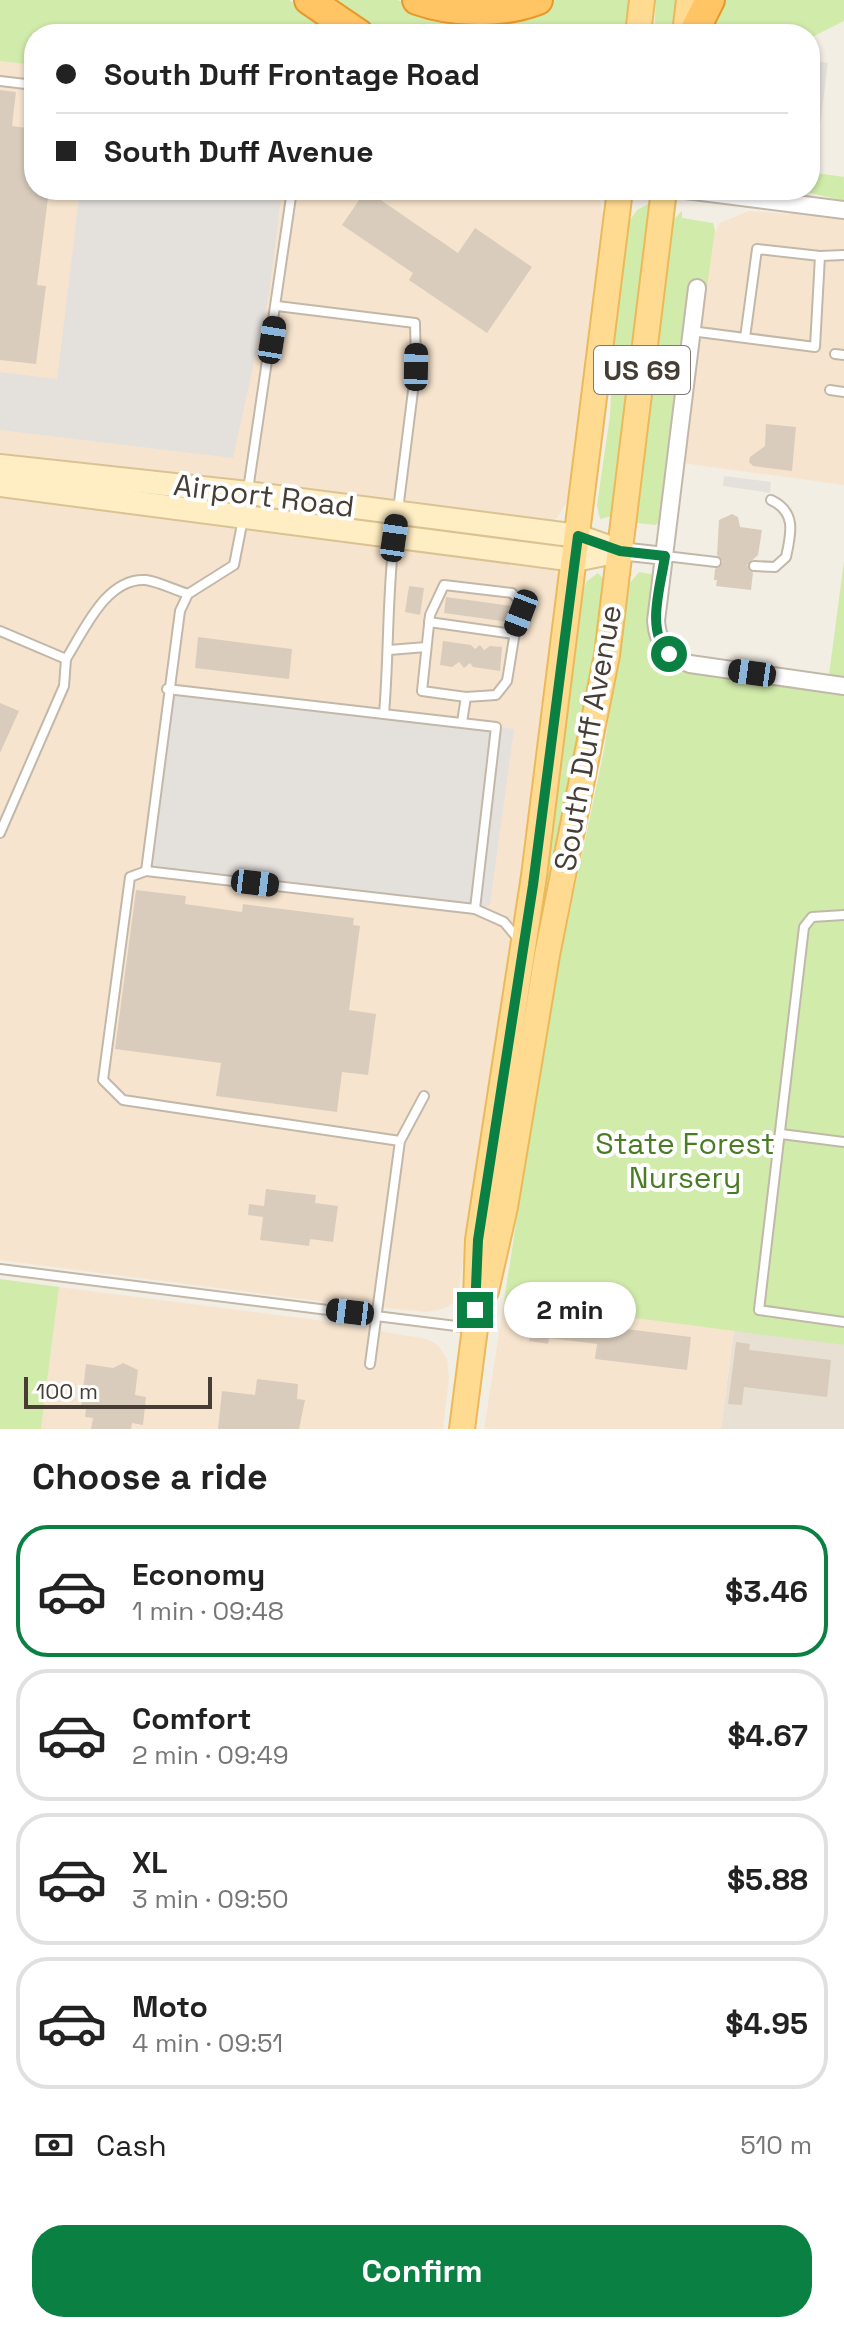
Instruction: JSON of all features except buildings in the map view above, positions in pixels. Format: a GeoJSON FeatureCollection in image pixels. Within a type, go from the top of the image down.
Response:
{"type":"FeatureCollection","features":[{"type":"Feature","properties":{"kind":"highway"},"geometry":{"type":"LineString","coordinates":[[309,0],[344,24]]}},
{"type":"Feature","properties":{"kind":"highway"},"geometry":{"type":"LineString","coordinates":[[417,0],[458,8],[501,9],[538,0]]}},
{"type":"Feature","properties":{"kind":"highway"},"geometry":{"type":"LineString","coordinates":[[698,24],[710,0]]}},
{"type":"Feature","properties":{"kind":"main road"},"geometry":{"type":"LineString","coordinates":[[639,24],[642,0]]}},
{"type":"Feature","properties":{"kind":"main road"},"geometry":{"type":"LineString","coordinates":[[686,24],[689,0]]}},
{"type":"Feature","properties":{"kind":"main road","name":"South Duff Avenue"},"geometry":{"type":"LineString","coordinates":[[462,1429],[475,1328],[478,1240],[524,946],[619,200]]}},
{"type":"Feature","properties":{"kind":"main road","name":"South Duff Avenue"},"geometry":{"type":"LineString","coordinates":[[475,1328],[490,1281],[505,1207],[547,955],[595,728],[663,200]]}},
{"type":"Feature","properties":{"kind":"main road","name":"Airport Road"},"geometry":{"type":"LineString","coordinates":[[0,466],[248,493],[578,536],[620,551]]}},
{"type":"Feature","properties":{"kind":"main road","name":"Airport Road"},"geometry":{"type":"LineString","coordinates":[[0,485],[575,560],[620,551]]}},
{"type":"Feature","properties":{"kind":"street"},"geometry":{"type":"LineString","coordinates":[[765,200],[844,210]]}},
{"type":"Feature","properties":{"kind":"street"},"geometry":{"type":"LineString","coordinates":[[697,288],[656,621],[659,640],[669,654],[701,666],[844,686]]}},
{"type":"Feature","properties":{"kind":"street","name":"Airport Road"},"geometry":{"type":"LineString","coordinates":[[620,551],[665,556]]}},
{"type":"Feature","properties":{"kind":"lane"},"geometry":{"type":"LineString","coordinates":[[0,81],[24,84]]}},
{"type":"Feature","properties":{"kind":"lane"},"geometry":{"type":"LineString","coordinates":[[146,871],[175,627],[188,594],[234,565],[248,493],[291,200]]}},
{"type":"Feature","properties":{"kind":"lane"},"geometry":{"type":"LineString","coordinates":[[745,338],[757,249],[820,256],[844,255]]}},
{"type":"Feature","properties":{"kind":"lane"},"geometry":{"type":"LineString","coordinates":[[690,331],[815,347],[820,256]]}},
{"type":"Feature","properties":{"kind":"lane"},"geometry":{"type":"LineString","coordinates":[[277,306],[415,323],[416,367],[386,617],[389,650],[384,714]]}},
{"type":"Feature","properties":{"kind":"lane"},"geometry":{"type":"LineString","coordinates":[[830,390],[844,392]]}},
{"type":"Feature","properties":{"kind":"lane"},"geometry":{"type":"LineString","coordinates":[[754,566],[775,567],[786,557],[791,522],[785,510],[771,500]]}},
{"type":"Feature","properties":{"kind":"lane"},"geometry":{"type":"LineString","coordinates":[[665,556],[716,562]]}},
{"type":"Feature","properties":{"kind":"lane"},"geometry":{"type":"LineString","coordinates":[[0,833],[64,686],[66,659],[101,604],[121,584],[146,580],[188,594]]}},
{"type":"Feature","properties":{"kind":"lane"},"geometry":{"type":"LineString","coordinates":[[444,585],[512,593],[520,601],[521,613],[514,634],[507,681],[496,695],[466,697],[422,691],[429,622],[444,585]]}},
{"type":"Feature","properties":{"kind":"lane"},"geometry":{"type":"LineString","coordinates":[[429,622],[514,634]]}},
{"type":"Feature","properties":{"kind":"lane"},"geometry":{"type":"LineString","coordinates":[[0,631],[66,659]]}},
{"type":"Feature","properties":{"kind":"lane"},"geometry":{"type":"LineString","coordinates":[[389,650],[426,647]]}},
{"type":"Feature","properties":{"kind":"lane"},"geometry":{"type":"LineString","coordinates":[[167,689],[496,727],[475,909]]}},
{"type":"Feature","properties":{"kind":"lane"},"geometry":{"type":"LineString","coordinates":[[462,722],[466,697]]}},
{"type":"Feature","properties":{"kind":"lane"},"geometry":{"type":"LineString","coordinates":[[400,1141],[123,1100],[103,1080],[130,877],[146,871],[475,909],[494,914],[524,946]]}},
{"type":"Feature","properties":{"kind":"lane"},"geometry":{"type":"LineString","coordinates":[[844,915],[812,917],[804,927],[759,1310],[844,1322]]}},
{"type":"Feature","properties":{"kind":"lane"},"geometry":{"type":"LineString","coordinates":[[370,1364],[400,1141],[424,1096]]}},
{"type":"Feature","properties":{"kind":"lane"},"geometry":{"type":"LineString","coordinates":[[781,1134],[844,1142]]}},
{"type":"Feature","properties":{"kind":"lane"},"geometry":{"type":"LineString","coordinates":[[0,1269],[475,1328]]}},
{"type":"Feature","properties":{"kind":"shaded area"},"geometry":{"type":"Polygon","coordinates":[[[0,61],[24,64],[24,200],[600,200],[603,216],[599,262],[567,502],[551,522],[0,458],[0,61]]]}},
{"type":"Feature","properties":{"kind":"shaded area"},"geometry":{"type":"Polygon","coordinates":[[[820,62],[828,63],[820,126],[820,62]]]}},
{"type":"Feature","properties":{"kind":"shaded area"},"geometry":{"type":"Polygon","coordinates":[[[79,200],[281,200],[269,294],[233,458],[0,430],[0,372],[57,379],[79,200]]]}},
{"type":"Feature","properties":{"kind":"shaded area"},"geometry":{"type":"Polygon","coordinates":[[[749,211],[844,218],[844,485],[682,463],[712,238],[720,223],[749,211]]]}},
{"type":"Feature","properties":{"kind":"shaded area"},"geometry":{"type":"Polygon","coordinates":[[[724,476],[771,482],[770,493],[723,486],[724,476]]]}},
{"type":"Feature","properties":{"kind":"shaded area"},"geometry":{"type":"Polygon","coordinates":[[[0,492],[539,563],[554,569],[561,579],[504,1010],[459,1288],[453,1303],[446,1308],[427,1312],[317,1301],[0,1260],[0,492]]]}},
{"type":"Feature","properties":{"kind":"shaded area"},"geometry":{"type":"Polygon","coordinates":[[[167,689],[514,729],[490,905],[475,909],[146,871],[167,689]]]}},
{"type":"Feature","properties":{"kind":"shaded area"},"geometry":{"type":"Polygon","coordinates":[[[59,1287],[309,1319],[427,1339],[438,1345],[447,1359],[449,1378],[443,1429],[41,1429],[59,1287]]]}},
{"type":"Feature","properties":{"kind":"shaded area"},"geometry":{"type":"Polygon","coordinates":[[[504,1301],[734,1330],[721,1429],[484,1429],[504,1301]]]}},
{"type":"Feature","properties":{"kind":"shaded area"},"geometry":{"type":"Polygon","coordinates":[[[734,1330],[844,1345],[844,1429],[721,1429],[734,1330]]]}},
{"type":"Feature","properties":{"kind":"green space"},"geometry":{"type":"Polygon","coordinates":[[[0,0],[289,0],[324,24],[24,24],[24,64],[0,61],[0,0]]]}},
{"type":"Feature","properties":{"kind":"green space"},"geometry":{"type":"Polygon","coordinates":[[[322,0],[397,0],[429,11],[556,0],[629,0],[626,24],[357,24],[322,0]]]}},
{"type":"Feature","properties":{"kind":"green space"},"geometry":{"type":"Polygon","coordinates":[[[656,0],[678,0],[675,24],[655,24],[656,0]]]}},
{"type":"Feature","properties":{"kind":"green space"},"geometry":{"type":"Polygon","coordinates":[[[720,0],[844,0],[844,21],[820,33],[820,24],[708,24],[720,0]]]}},
{"type":"Feature","properties":{"kind":"green space"},"geometry":{"type":"Polygon","coordinates":[[[820,173],[844,177],[844,201],[820,195],[820,173]]]}},
{"type":"Feature","properties":{"kind":"green space"},"geometry":{"type":"Polygon","coordinates":[[[652,202],[612,516],[600,519],[597,505],[610,416],[614,336],[626,226],[637,210],[652,202]]]}},
{"type":"Feature","properties":{"kind":"green space"},"geometry":{"type":"Polygon","coordinates":[[[682,211],[682,218],[713,223],[715,230],[702,322],[699,322],[662,518],[656,525],[637,523],[669,224],[682,211]]]}},
{"type":"Feature","properties":{"kind":"green space","name":"State Forest Nursery"},"geometry":{"type":"Polygon","coordinates":[[[844,561],[844,1345],[504,1301],[548,1015],[603,755],[630,583],[639,572],[651,574],[654,578],[650,627],[660,654],[827,690],[844,561]]]}},
{"type":"Feature","properties":{"kind":"green space"},"geometry":{"type":"Polygon","coordinates":[[[598,573],[604,580],[582,733],[536,964],[530,964],[582,593],[587,581],[598,573]]]}},
{"type":"Feature","properties":{"kind":"green space"},"geometry":{"type":"Polygon","coordinates":[[[0,1279],[59,1287],[41,1429],[0,1429],[0,1279]]]}},
{"type":"Feature","properties":{"kind":"route"},"geometry":{"type":"LineString","coordinates":[[475,1310],[478,1240],[533,885],[578,536],[620,551],[665,556],[656,621],[659,640],[669,654]]}}]}
